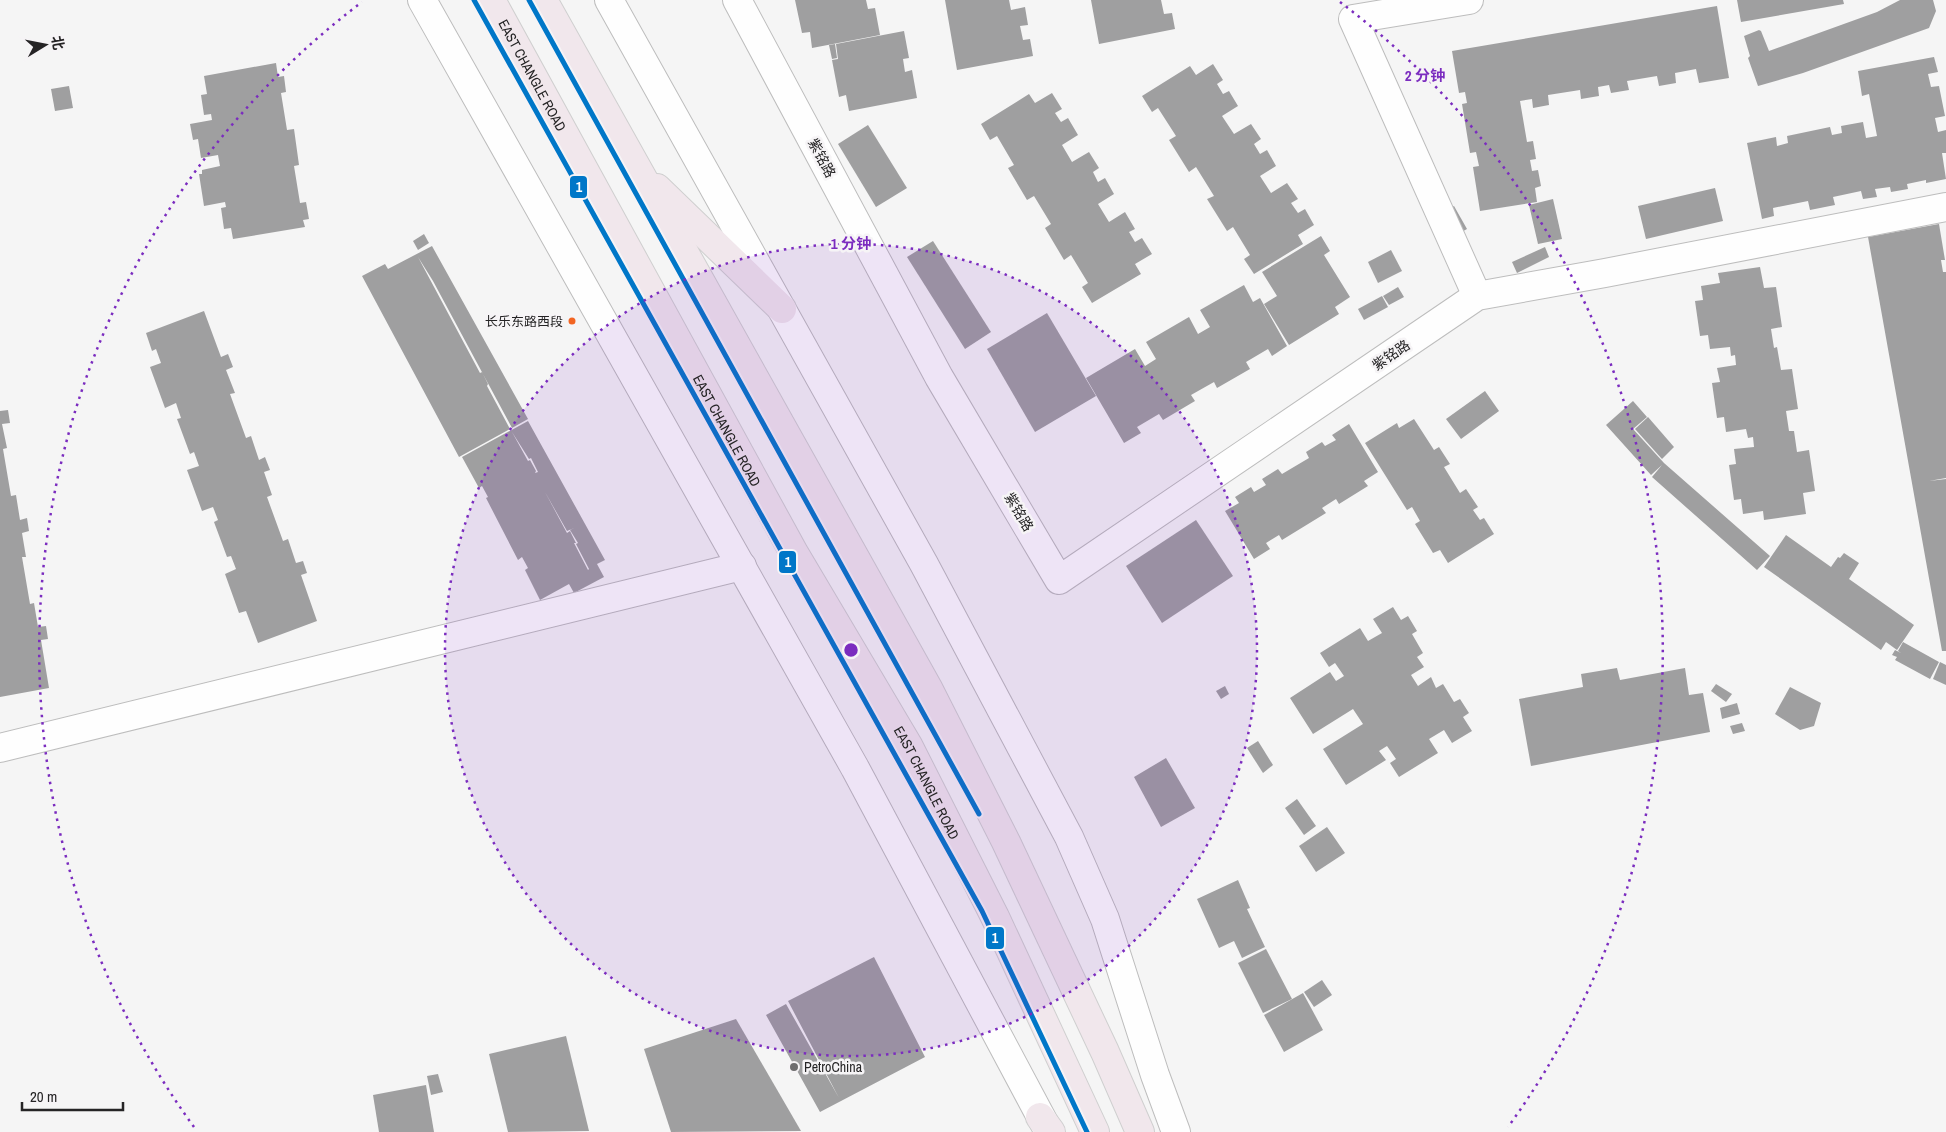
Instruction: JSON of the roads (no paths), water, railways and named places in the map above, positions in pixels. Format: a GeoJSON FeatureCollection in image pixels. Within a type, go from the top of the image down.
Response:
{"type":"FeatureCollection","features":[{"type":"Feature","properties":{"kind":"main road","name":"EAST CHANGLE ROAD"},"geometry":{"type":"LineString","coordinates":[[491,0],[794,553],[909,747],[995,916],[1095,1132]]}},
{"type":"Feature","properties":{"kind":"main road"},"geometry":{"type":"LineString","coordinates":[[543,0],[928,688],[1006,842],[1105,1052],[1140,1132]]}},
{"type":"Feature","properties":{"kind":"main road"},"geometry":{"type":"LineString","coordinates":[[636,167],[782,309]]}},
{"type":"Feature","properties":{"kind":"street"},"geometry":{"type":"LineString","coordinates":[[422,0],[855,768],[1047,1127]]}},
{"type":"Feature","properties":{"kind":"street"},"geometry":{"type":"LineString","coordinates":[[609,0],[919,555],[1069,836],[1106,919],[1155,1076],[1176,1132]]}},
{"type":"Feature","properties":{"kind":"street","name":"紫铭路"},"geometry":{"type":"LineString","coordinates":[[737,0],[939,377],[1059,580],[1477,296]]}},
{"type":"Feature","properties":{"kind":"street"},"geometry":{"type":"LineString","coordinates":[[1469,0],[1353,19],[1477,296],[1946,207]]}},
{"type":"Feature","properties":{"kind":"street"},"geometry":{"type":"LineString","coordinates":[[0,748],[742,566]]}},
{"type":"Feature","properties":{"kind":"metro line","name":"1"},"geometry":{"type":"LineString","coordinates":[[474,0],[982,911],[1087,1132]]}},
{"type":"Feature","properties":{"kind":"metro line","name":"1"},"geometry":{"type":"LineString","coordinates":[[529,0],[979,814]]}},
{"type":"Feature","properties":{"kind":"place","name":"长乐东路西段"},"geometry":{"type":"Point","coordinates":[572,321]}},
{"type":"Feature","properties":{"kind":"place","name":"PetroChina"},"geometry":{"type":"Point","coordinates":[794,1067]}}]}
